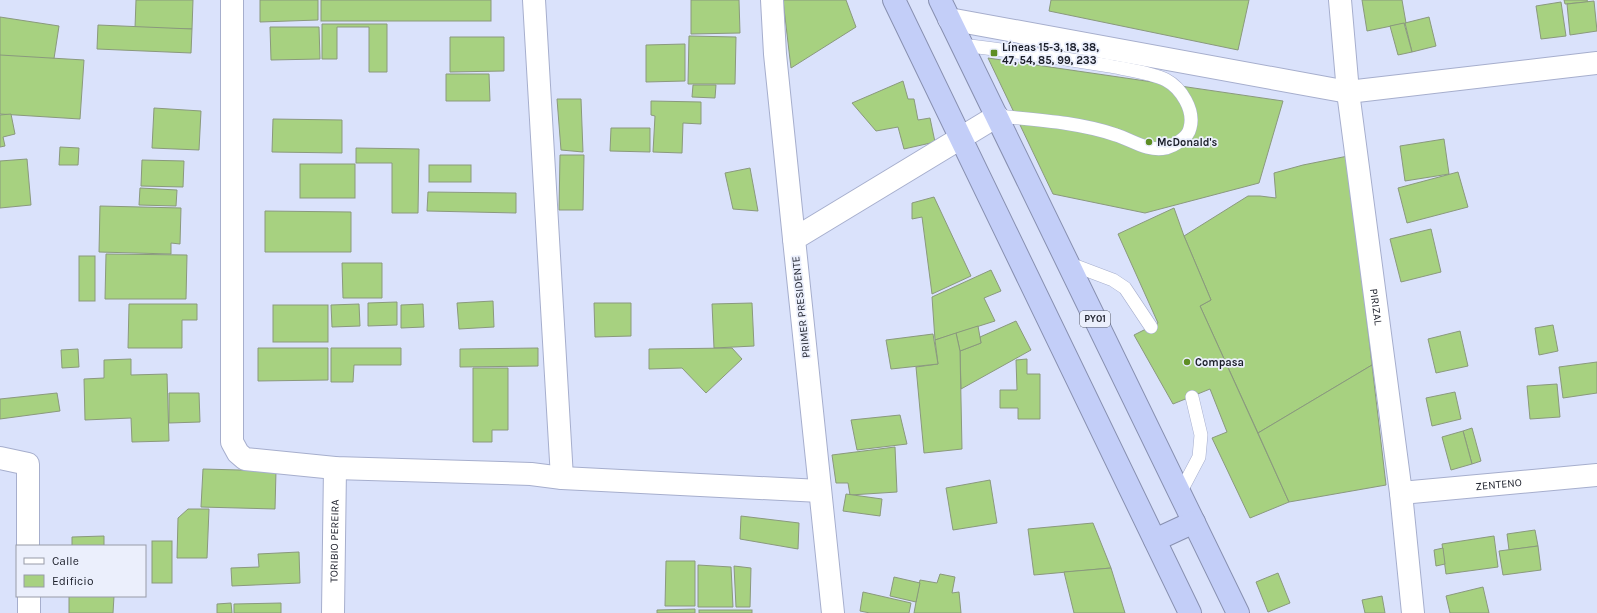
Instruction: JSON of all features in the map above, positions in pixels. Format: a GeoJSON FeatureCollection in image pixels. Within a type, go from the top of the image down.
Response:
{"type":"FeatureCollection","features":[{"type":"Feature","properties":{"kind":"highway"},"geometry":{"type":"LineString","coordinates":[[894,0],[1190,613]]}},
{"type":"Feature","properties":{"kind":"highway","name":"PY01"},"geometry":{"type":"LineString","coordinates":[[940,0],[1238,613]]}},
{"type":"Feature","properties":{"kind":"highway"},"geometry":{"type":"LineString","coordinates":[[1155,540],[1194,522]]}},
{"type":"Feature","properties":{"kind":"street"},"geometry":{"type":"LineString","coordinates":[[232,0],[232,442],[238,453],[245,459],[335,468],[531,474],[562,478],[820,491]]}},
{"type":"Feature","properties":{"kind":"street"},"geometry":{"type":"LineString","coordinates":[[534,0],[562,478]]}},
{"type":"Feature","properties":{"kind":"street","name":"PRIMER PRESIDENTE"},"geometry":{"type":"LineString","coordinates":[[772,0],[775,54],[833,613]]}},
{"type":"Feature","properties":{"kind":"street","name":"PIRIZAL"},"geometry":{"type":"LineString","coordinates":[[1340,0],[1348,92],[1401,493],[1413,613]]}},
{"type":"Feature","properties":{"kind":"street"},"geometry":{"type":"LineString","coordinates":[[949,19],[1348,92],[1597,63]]}},
{"type":"Feature","properties":{"kind":"street"},"geometry":{"type":"LineString","coordinates":[[794,239],[996,116]]}},
{"type":"Feature","properties":{"kind":"street"},"geometry":{"type":"LineString","coordinates":[[0,458],[28,464],[28,545]]}},
{"type":"Feature","properties":{"kind":"street","name":"TORIBIO PEREIRA"},"geometry":{"type":"LineString","coordinates":[[333,613],[335,468]]}},
{"type":"Feature","properties":{"kind":"street","name":"ZENTENO"},"geometry":{"type":"LineString","coordinates":[[1401,493],[1597,475]]}},
{"type":"Feature","properties":{"kind":"street"},"geometry":{"type":"LineString","coordinates":[[29,597],[29,613]]}},
{"type":"Feature","properties":{"kind":"lane"},"geometry":{"type":"LineString","coordinates":[[962,46],[1046,55],[1129,70],[1166,80],[1180,92],[1190,109],[1190,128],[1182,140],[1177,143],[1165,148],[1148,148],[1116,135],[1077,126],[996,116]]}},
{"type":"Feature","properties":{"kind":"lane"},"geometry":{"type":"LineString","coordinates":[[1068,263],[1113,280],[1125,288],[1151,327]]}},
{"type":"Feature","properties":{"kind":"lane"},"geometry":{"type":"LineString","coordinates":[[1180,493],[1199,457],[1201,436],[1192,396]]}},
{"type":"Feature","properties":{"kind":"building"},"geometry":{"type":"Polygon","coordinates":[[[136,0],[193,0],[192,29],[135,28],[136,0]]]}},
{"type":"Feature","properties":{"kind":"building"},"geometry":{"type":"Polygon","coordinates":[[[260,0],[318,0],[318,20],[260,22],[260,0]]]}},
{"type":"Feature","properties":{"kind":"building"},"geometry":{"type":"Polygon","coordinates":[[[321,0],[491,0],[491,21],[321,21],[321,0]]]}},
{"type":"Feature","properties":{"kind":"building"},"geometry":{"type":"Polygon","coordinates":[[[691,0],[739,0],[740,33],[691,34],[691,0]]]}},
{"type":"Feature","properties":{"kind":"building"},"geometry":{"type":"Polygon","coordinates":[[[783,0],[846,0],[856,27],[791,68],[783,0]]]}},
{"type":"Feature","properties":{"kind":"building"},"geometry":{"type":"Polygon","coordinates":[[[1051,0],[1249,0],[1238,50],[1049,11],[1051,0]]]}},
{"type":"Feature","properties":{"kind":"building"},"geometry":{"type":"Polygon","coordinates":[[[1362,0],[1402,0],[1406,23],[1367,31],[1362,0]]]}},
{"type":"Feature","properties":{"kind":"building"},"geometry":{"type":"Polygon","coordinates":[[[1564,0],[1587,0],[1588,2],[1565,4],[1564,0]]]}},
{"type":"Feature","properties":{"kind":"building"},"geometry":{"type":"Polygon","coordinates":[[[1594,1],[1597,31],[1570,35],[1567,4],[1594,1]]]}},
{"type":"Feature","properties":{"kind":"building"},"geometry":{"type":"Polygon","coordinates":[[[1561,2],[1566,36],[1541,39],[1536,6],[1561,2]]]}},
{"type":"Feature","properties":{"kind":"building"},"geometry":{"type":"Polygon","coordinates":[[[0,17],[59,26],[53,65],[0,58],[0,17]]]}},
{"type":"Feature","properties":{"kind":"building"},"geometry":{"type":"Polygon","coordinates":[[[1429,17],[1436,46],[1412,52],[1405,23],[1429,17]]]}},
{"type":"Feature","properties":{"kind":"building"},"geometry":{"type":"Polygon","coordinates":[[[1404,23],[1412,52],[1398,55],[1390,26],[1404,23]]]}},
{"type":"Feature","properties":{"kind":"building"},"geometry":{"type":"Polygon","coordinates":[[[322,24],[387,24],[387,72],[369,72],[369,27],[337,27],[337,59],[322,59],[322,24]]]}},
{"type":"Feature","properties":{"kind":"building"},"geometry":{"type":"Polygon","coordinates":[[[98,25],[192,29],[191,53],[97,49],[98,25]]]}},
{"type":"Feature","properties":{"kind":"building"},"geometry":{"type":"Polygon","coordinates":[[[270,27],[319,27],[320,59],[271,60],[270,27]]]}},
{"type":"Feature","properties":{"kind":"building"},"geometry":{"type":"Polygon","coordinates":[[[689,36],[736,37],[735,84],[688,84],[689,36]]]}},
{"type":"Feature","properties":{"kind":"building"},"geometry":{"type":"Polygon","coordinates":[[[450,37],[504,37],[504,71],[450,72],[450,37]]]}},
{"type":"Feature","properties":{"kind":"building"},"geometry":{"type":"Polygon","coordinates":[[[685,44],[685,81],[646,82],[646,45],[685,44]]]}},
{"type":"Feature","properties":{"kind":"building"},"geometry":{"type":"Polygon","coordinates":[[[0,55],[84,60],[80,119],[0,114],[0,55]]]}},
{"type":"Feature","properties":{"kind":"building","name":"McDonald's"},"geometry":{"type":"Polygon","coordinates":[[[988,58],[1283,101],[1259,183],[1145,213],[1053,194],[988,58]]]}},
{"type":"Feature","properties":{"kind":"building"},"geometry":{"type":"Polygon","coordinates":[[[446,74],[489,74],[490,101],[446,101],[446,74]]]}},
{"type":"Feature","properties":{"kind":"building"},"geometry":{"type":"Polygon","coordinates":[[[903,81],[908,99],[914,99],[918,120],[930,118],[935,142],[904,149],[898,127],[876,131],[852,103],[903,81]]]}},
{"type":"Feature","properties":{"kind":"building"},"geometry":{"type":"Polygon","coordinates":[[[693,85],[716,85],[715,98],[692,97],[693,85]]]}},
{"type":"Feature","properties":{"kind":"building"},"geometry":{"type":"Polygon","coordinates":[[[557,99],[581,99],[583,152],[561,150],[557,99]]]}},
{"type":"Feature","properties":{"kind":"building"},"geometry":{"type":"Polygon","coordinates":[[[651,101],[701,102],[701,124],[683,123],[682,153],[653,152],[655,116],[651,115],[651,101]]]}},
{"type":"Feature","properties":{"kind":"building"},"geometry":{"type":"Polygon","coordinates":[[[154,108],[201,111],[199,150],[152,148],[154,108]]]}},
{"type":"Feature","properties":{"kind":"building"},"geometry":{"type":"Polygon","coordinates":[[[11,114],[15,134],[3,137],[5,146],[0,147],[0,115],[11,114]]]}},
{"type":"Feature","properties":{"kind":"building"},"geometry":{"type":"Polygon","coordinates":[[[273,119],[342,120],[342,153],[272,152],[273,119]]]}},
{"type":"Feature","properties":{"kind":"building"},"geometry":{"type":"Polygon","coordinates":[[[611,128],[650,128],[650,152],[610,151],[611,128]]]}},
{"type":"Feature","properties":{"kind":"building"},"geometry":{"type":"Polygon","coordinates":[[[1444,139],[1449,174],[1405,181],[1400,146],[1444,139]]]}},
{"type":"Feature","properties":{"kind":"building"},"geometry":{"type":"Polygon","coordinates":[[[60,147],[79,148],[78,165],[59,165],[60,147]]]}},
{"type":"Feature","properties":{"kind":"building"},"geometry":{"type":"Polygon","coordinates":[[[356,148],[419,149],[418,213],[392,213],[392,163],[356,163],[356,148]]]}},
{"type":"Feature","properties":{"kind":"building"},"geometry":{"type":"Polygon","coordinates":[[[560,155],[584,155],[583,210],[559,210],[560,155]]]}},
{"type":"Feature","properties":{"kind":"building","name":"Compasa"},"geometry":{"type":"Polygon","coordinates":[[[1348,156],[1372,365],[1258,433],[1200,306],[1211,300],[1184,236],[1248,196],[1276,198],[1274,173],[1303,165],[1348,156]]]}},
{"type":"Feature","properties":{"kind":"building"},"geometry":{"type":"Polygon","coordinates":[[[27,159],[31,205],[0,208],[0,161],[27,159]]]}},
{"type":"Feature","properties":{"kind":"building"},"geometry":{"type":"Polygon","coordinates":[[[142,160],[184,161],[183,187],[141,186],[142,160]]]}},
{"type":"Feature","properties":{"kind":"building"},"geometry":{"type":"Polygon","coordinates":[[[300,164],[355,164],[355,198],[300,198],[300,164]]]}},
{"type":"Feature","properties":{"kind":"building"},"geometry":{"type":"Polygon","coordinates":[[[429,165],[471,165],[471,182],[429,182],[429,165]]]}},
{"type":"Feature","properties":{"kind":"building"},"geometry":{"type":"Polygon","coordinates":[[[750,168],[758,211],[733,209],[725,173],[750,168]]]}},
{"type":"Feature","properties":{"kind":"building"},"geometry":{"type":"Polygon","coordinates":[[[1458,172],[1468,207],[1407,223],[1398,188],[1458,172]]]}},
{"type":"Feature","properties":{"kind":"building"},"geometry":{"type":"Polygon","coordinates":[[[140,188],[177,190],[176,206],[139,205],[140,188]]]}},
{"type":"Feature","properties":{"kind":"building"},"geometry":{"type":"Polygon","coordinates":[[[428,192],[516,193],[516,213],[427,211],[428,192]]]}},
{"type":"Feature","properties":{"kind":"building"},"geometry":{"type":"Polygon","coordinates":[[[934,197],[971,276],[932,294],[922,217],[912,219],[912,203],[934,197]]]}},
{"type":"Feature","properties":{"kind":"building"},"geometry":{"type":"Polygon","coordinates":[[[100,206],[181,208],[180,244],[171,243],[171,254],[99,252],[100,206]]]}},
{"type":"Feature","properties":{"kind":"building","name":"Compasa"},"geometry":{"type":"Polygon","coordinates":[[[1174,208],[1211,300],[1200,306],[1289,502],[1250,518],[1212,438],[1227,432],[1210,389],[1173,404],[1134,335],[1158,323],[1118,234],[1174,208]]]}},
{"type":"Feature","properties":{"kind":"building"},"geometry":{"type":"Polygon","coordinates":[[[265,211],[351,212],[351,252],[265,252],[265,211]]]}},
{"type":"Feature","properties":{"kind":"building"},"geometry":{"type":"Polygon","coordinates":[[[1431,229],[1441,272],[1401,282],[1390,239],[1431,229]]]}},
{"type":"Feature","properties":{"kind":"building"},"geometry":{"type":"Polygon","coordinates":[[[106,254],[187,255],[186,299],[105,299],[106,254]]]}},
{"type":"Feature","properties":{"kind":"building"},"geometry":{"type":"Polygon","coordinates":[[[79,256],[95,256],[95,301],[79,301],[79,256]]]}},
{"type":"Feature","properties":{"kind":"building"},"geometry":{"type":"Polygon","coordinates":[[[342,263],[382,263],[382,298],[343,298],[342,263]]]}},
{"type":"Feature","properties":{"kind":"building"},"geometry":{"type":"Polygon","coordinates":[[[991,270],[1001,291],[984,298],[995,321],[935,340],[932,297],[991,270]]]}},
{"type":"Feature","properties":{"kind":"building"},"geometry":{"type":"Polygon","coordinates":[[[493,301],[494,327],[459,329],[457,303],[493,301]]]}},
{"type":"Feature","properties":{"kind":"building"},"geometry":{"type":"Polygon","coordinates":[[[397,302],[397,325],[368,326],[368,303],[397,302]]]}},
{"type":"Feature","properties":{"kind":"building"},"geometry":{"type":"Polygon","coordinates":[[[594,303],[631,303],[631,336],[595,337],[594,303]]]}},
{"type":"Feature","properties":{"kind":"building"},"geometry":{"type":"Polygon","coordinates":[[[752,303],[754,346],[714,348],[712,304],[752,303]]]}},
{"type":"Feature","properties":{"kind":"building"},"geometry":{"type":"Polygon","coordinates":[[[129,304],[197,304],[197,320],[182,320],[182,348],[128,348],[129,304]]]}},
{"type":"Feature","properties":{"kind":"building"},"geometry":{"type":"Polygon","coordinates":[[[359,304],[360,326],[332,327],[331,305],[359,304]]]}},
{"type":"Feature","properties":{"kind":"building"},"geometry":{"type":"Polygon","coordinates":[[[423,304],[424,327],[401,328],[401,305],[423,304]]]}},
{"type":"Feature","properties":{"kind":"building"},"geometry":{"type":"Polygon","coordinates":[[[273,305],[328,305],[328,342],[273,342],[273,305]]]}},
{"type":"Feature","properties":{"kind":"building"},"geometry":{"type":"Polygon","coordinates":[[[1016,321],[1031,350],[961,389],[960,351],[981,343],[980,337],[1016,321]]]}},
{"type":"Feature","properties":{"kind":"building"},"geometry":{"type":"Polygon","coordinates":[[[1553,325],[1558,351],[1539,355],[1535,328],[1553,325]]]}},
{"type":"Feature","properties":{"kind":"building"},"geometry":{"type":"Polygon","coordinates":[[[978,326],[981,343],[960,351],[956,333],[978,326]]]}},
{"type":"Feature","properties":{"kind":"building"},"geometry":{"type":"Polygon","coordinates":[[[1460,331],[1468,366],[1436,373],[1428,339],[1460,331]]]}},
{"type":"Feature","properties":{"kind":"building"},"geometry":{"type":"Polygon","coordinates":[[[956,333],[960,351],[962,449],[924,453],[916,367],[938,364],[935,340],[956,333]]]}},
{"type":"Feature","properties":{"kind":"building"},"geometry":{"type":"Polygon","coordinates":[[[933,334],[938,364],[891,369],[886,340],[933,334]]]}},
{"type":"Feature","properties":{"kind":"building"},"geometry":{"type":"Polygon","coordinates":[[[258,348],[328,348],[328,380],[258,381],[258,348]]]}},
{"type":"Feature","properties":{"kind":"building"},"geometry":{"type":"Polygon","coordinates":[[[331,348],[401,348],[401,365],[354,365],[353,382],[331,382],[331,348]]]}},
{"type":"Feature","properties":{"kind":"building"},"geometry":{"type":"Polygon","coordinates":[[[538,348],[538,366],[460,367],[460,349],[538,348]]]}},
{"type":"Feature","properties":{"kind":"building"},"geometry":{"type":"Polygon","coordinates":[[[732,348],[742,359],[706,393],[682,368],[649,369],[649,349],[732,348]]]}},
{"type":"Feature","properties":{"kind":"building"},"geometry":{"type":"Polygon","coordinates":[[[78,349],[79,367],[62,368],[61,350],[78,349]]]}},
{"type":"Feature","properties":{"kind":"building"},"geometry":{"type":"Polygon","coordinates":[[[131,359],[131,375],[167,374],[169,441],[132,442],[131,418],[85,420],[84,379],[104,378],[104,360],[131,359]]]}},
{"type":"Feature","properties":{"kind":"building"},"geometry":{"type":"Polygon","coordinates":[[[1027,359],[1027,374],[1040,374],[1040,419],[1018,419],[1018,408],[1000,408],[1000,390],[1017,390],[1016,360],[1027,359]]]}},
{"type":"Feature","properties":{"kind":"building"},"geometry":{"type":"Polygon","coordinates":[[[1597,362],[1597,393],[1563,398],[1559,367],[1597,362]]]}},
{"type":"Feature","properties":{"kind":"building"},"geometry":{"type":"Polygon","coordinates":[[[1372,365],[1386,485],[1289,502],[1258,433],[1372,365]]]}},
{"type":"Feature","properties":{"kind":"building"},"geometry":{"type":"Polygon","coordinates":[[[473,368],[508,368],[508,430],[492,430],[492,442],[473,442],[473,368]]]}},
{"type":"Feature","properties":{"kind":"building"},"geometry":{"type":"Polygon","coordinates":[[[1557,384],[1560,417],[1530,419],[1527,386],[1557,384]]]}},
{"type":"Feature","properties":{"kind":"building"},"geometry":{"type":"Polygon","coordinates":[[[1455,392],[1461,419],[1432,426],[1426,398],[1455,392]]]}},
{"type":"Feature","properties":{"kind":"building"},"geometry":{"type":"Polygon","coordinates":[[[57,393],[60,411],[0,419],[0,399],[57,393]]]}},
{"type":"Feature","properties":{"kind":"building"},"geometry":{"type":"Polygon","coordinates":[[[169,393],[199,393],[200,422],[169,423],[169,393]]]}},
{"type":"Feature","properties":{"kind":"building"},"geometry":{"type":"Polygon","coordinates":[[[900,415],[907,444],[857,450],[851,420],[900,415]]]}},
{"type":"Feature","properties":{"kind":"building"},"geometry":{"type":"Polygon","coordinates":[[[1472,428],[1481,461],[1472,464],[1463,431],[1472,428]]]}},
{"type":"Feature","properties":{"kind":"building"},"geometry":{"type":"Polygon","coordinates":[[[1463,431],[1472,464],[1451,470],[1442,437],[1463,431]]]}},
{"type":"Feature","properties":{"kind":"building"},"geometry":{"type":"Polygon","coordinates":[[[895,447],[897,492],[850,495],[848,483],[836,483],[832,455],[895,447]]]}},
{"type":"Feature","properties":{"kind":"building"},"geometry":{"type":"Polygon","coordinates":[[[203,469],[276,471],[275,509],[201,507],[203,469]]]}},
{"type":"Feature","properties":{"kind":"building"},"geometry":{"type":"Polygon","coordinates":[[[990,480],[997,523],[953,530],[946,488],[990,480]]]}},
{"type":"Feature","properties":{"kind":"building"},"geometry":{"type":"Polygon","coordinates":[[[846,494],[882,499],[880,516],[843,511],[846,494]]]}},
{"type":"Feature","properties":{"kind":"building"},"geometry":{"type":"Polygon","coordinates":[[[188,509],[209,509],[207,558],[177,558],[178,518],[188,509]]]}},
{"type":"Feature","properties":{"kind":"building"},"geometry":{"type":"Polygon","coordinates":[[[741,516],[799,523],[798,549],[740,539],[741,516]]]}},
{"type":"Feature","properties":{"kind":"building"},"geometry":{"type":"Polygon","coordinates":[[[1093,523],[1111,568],[1034,575],[1028,529],[1093,523]]]}},
{"type":"Feature","properties":{"kind":"building"},"geometry":{"type":"Polygon","coordinates":[[[1535,530],[1538,546],[1509,550],[1507,534],[1535,530]]]}},
{"type":"Feature","properties":{"kind":"building"},"geometry":{"type":"Polygon","coordinates":[[[104,536],[104,545],[72,545],[72,537],[104,536]]]}},
{"type":"Feature","properties":{"kind":"building"},"geometry":{"type":"Polygon","coordinates":[[[1494,536],[1498,567],[1446,574],[1442,544],[1494,536]]]}},
{"type":"Feature","properties":{"kind":"building"},"geometry":{"type":"Polygon","coordinates":[[[152,541],[172,541],[172,583],[152,583],[152,541]]]}},
{"type":"Feature","properties":{"kind":"building"},"geometry":{"type":"Polygon","coordinates":[[[1538,546],[1541,570],[1503,575],[1499,551],[1538,546]]]}},
{"type":"Feature","properties":{"kind":"building"},"geometry":{"type":"Polygon","coordinates":[[[1443,548],[1445,564],[1436,566],[1434,550],[1443,548]]]}},
{"type":"Feature","properties":{"kind":"building"},"geometry":{"type":"Polygon","coordinates":[[[299,552],[300,583],[232,586],[231,568],[259,567],[258,554],[299,552]]]}},
{"type":"Feature","properties":{"kind":"building"},"geometry":{"type":"Polygon","coordinates":[[[666,561],[695,561],[695,606],[665,606],[666,561]]]}},
{"type":"Feature","properties":{"kind":"building"},"geometry":{"type":"Polygon","coordinates":[[[698,565],[731,567],[733,607],[698,607],[698,565]]]}},
{"type":"Feature","properties":{"kind":"building"},"geometry":{"type":"Polygon","coordinates":[[[734,566],[751,568],[750,607],[736,607],[734,566]]]}},
{"type":"Feature","properties":{"kind":"building"},"geometry":{"type":"Polygon","coordinates":[[[1111,568],[1125,613],[1074,613],[1064,572],[1111,568]]]}},
{"type":"Feature","properties":{"kind":"building"},"geometry":{"type":"Polygon","coordinates":[[[1278,573],[1290,603],[1268,612],[1256,582],[1278,573]]]}},
{"type":"Feature","properties":{"kind":"building"},"geometry":{"type":"Polygon","coordinates":[[[940,574],[955,577],[952,593],[959,592],[961,613],[914,613],[920,580],[937,583],[940,574]]]}},
{"type":"Feature","properties":{"kind":"building"},"geometry":{"type":"Polygon","coordinates":[[[894,577],[920,583],[916,602],[890,596],[894,577]]]}},
{"type":"Feature","properties":{"kind":"building"},"geometry":{"type":"Polygon","coordinates":[[[1483,587],[1489,613],[1450,613],[1446,596],[1483,587]]]}},
{"type":"Feature","properties":{"kind":"building"},"geometry":{"type":"Polygon","coordinates":[[[863,592],[911,603],[909,613],[870,613],[860,611],[863,592]]]}},
{"type":"Feature","properties":{"kind":"building"},"geometry":{"type":"Polygon","coordinates":[[[1382,596],[1385,613],[1365,613],[1362,600],[1382,596]]]}},
{"type":"Feature","properties":{"kind":"building"},"geometry":{"type":"Polygon","coordinates":[[[69,597],[114,597],[113,613],[69,613],[69,597]]]}},
{"type":"Feature","properties":{"kind":"building"},"geometry":{"type":"Polygon","coordinates":[[[231,603],[232,613],[217,613],[217,604],[231,603]]]}},
{"type":"Feature","properties":{"kind":"building"},"geometry":{"type":"Polygon","coordinates":[[[281,603],[281,613],[234,613],[234,604],[281,603]]]}},
{"type":"Feature","properties":{"kind":"building"},"geometry":{"type":"Polygon","coordinates":[[[695,609],[695,613],[657,613],[657,610],[695,609]]]}},
{"type":"Feature","properties":{"kind":"building"},"geometry":{"type":"Polygon","coordinates":[[[699,610],[752,610],[752,613],[699,613],[699,610]]]}},
{"type":"Feature","properties":{"kind":"place","name":"Líneas 15-3, 18, 38, 47, 54, 85, 99, 233"},"geometry":{"type":"Point","coordinates":[994,53]}},
{"type":"Feature","properties":{"kind":"place","name":"McDonald's"},"geometry":{"type":"Point","coordinates":[1149,142]}},
{"type":"Feature","properties":{"kind":"place","name":"Compasa"},"geometry":{"type":"Point","coordinates":[1187,362]}}]}
